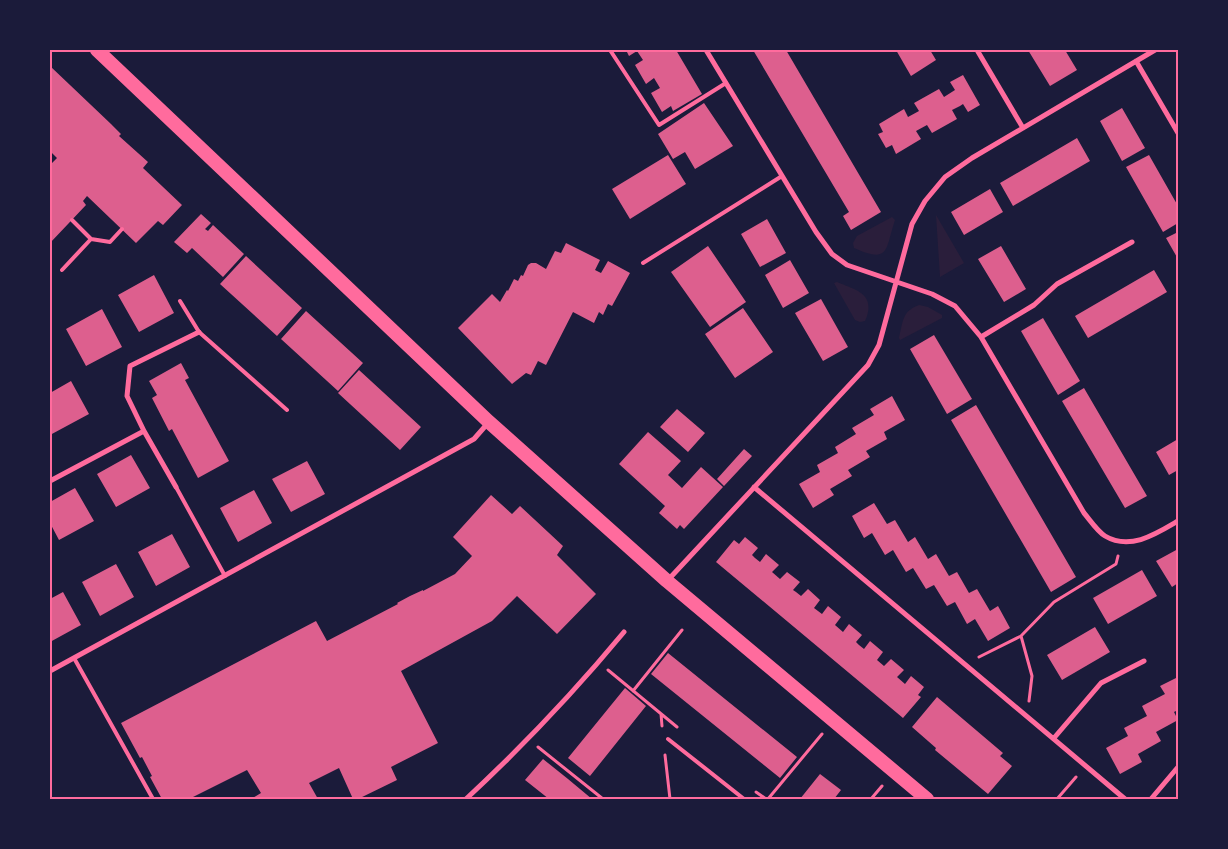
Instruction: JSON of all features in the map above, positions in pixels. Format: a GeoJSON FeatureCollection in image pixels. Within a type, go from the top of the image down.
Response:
{"type":"FeatureCollection","features":[{"type":"Feature","properties":{"kind":"highway"},"geometry":{"type":"LineString","coordinates":[[97,50],[489,422],[667,581],[927,799]]}},
{"type":"Feature","properties":{"kind":"street"},"geometry":{"type":"LineString","coordinates":[[706,50],[816,232],[832,254],[847,265],[897,281],[936,296],[955,306],[982,337],[1084,513],[1104,535],[1121,543],[1137,541],[1178,521]]}},
{"type":"Feature","properties":{"kind":"street"},"geometry":{"type":"LineString","coordinates":[[977,50],[1022,128]]}},
{"type":"Feature","properties":{"kind":"street"},"geometry":{"type":"LineString","coordinates":[[667,581],[868,365],[879,345],[912,224],[925,202],[945,178],[972,158],[1155,50]]}},
{"type":"Feature","properties":{"kind":"street"},"geometry":{"type":"LineString","coordinates":[[1136,61],[1178,133]]}},
{"type":"Feature","properties":{"kind":"street"},"geometry":{"type":"LineString","coordinates":[[982,337],[1034,305],[1057,284],[1132,242]]}},
{"type":"Feature","properties":{"kind":"street"},"geometry":{"type":"LineString","coordinates":[[176,487],[127,396],[130,366],[199,332]]}},
{"type":"Feature","properties":{"kind":"street"},"geometry":{"type":"LineString","coordinates":[[50,670],[474,439],[489,422]]}},
{"type":"Feature","properties":{"kind":"street"},"geometry":{"type":"LineString","coordinates":[[50,481],[144,430]]}},
{"type":"Feature","properties":{"kind":"street"},"geometry":{"type":"LineString","coordinates":[[754,487],[1125,799]]}},
{"type":"Feature","properties":{"kind":"street"},"geometry":{"type":"LineString","coordinates":[[467,799],[528,739],[624,632]]}},
{"type":"Feature","properties":{"kind":"street"},"geometry":{"type":"LineString","coordinates":[[1054,738],[1100,683],[1144,661]]}},
{"type":"Feature","properties":{"kind":"street"},"geometry":{"type":"LineString","coordinates":[[1152,799],[1178,767]]}},
{"type":"Feature","properties":{"kind":"lane"},"geometry":{"type":"LineString","coordinates":[[610,50],[659,125],[726,83]]}},
{"type":"Feature","properties":{"kind":"lane"},"geometry":{"type":"LineString","coordinates":[[643,263],[782,176]]}},
{"type":"Feature","properties":{"kind":"lane"},"geometry":{"type":"LineString","coordinates":[[72,220],[91,240],[110,242],[122,230]]}},
{"type":"Feature","properties":{"kind":"lane"},"geometry":{"type":"LineString","coordinates":[[62,270],[91,240]]}},
{"type":"Feature","properties":{"kind":"lane"},"geometry":{"type":"LineString","coordinates":[[180,301],[199,332],[287,410]]}},
{"type":"Feature","properties":{"kind":"lane"},"geometry":{"type":"LineString","coordinates":[[176,487],[225,576]]}},
{"type":"Feature","properties":{"kind":"lane"},"geometry":{"type":"LineString","coordinates":[[74,658],[153,799]]}},
{"type":"Feature","properties":{"kind":"lane"},"geometry":{"type":"LineString","coordinates":[[668,739],[744,799]]}},
{"type":"Feature","properties":{"kind":"path"},"geometry":{"type":"LineString","coordinates":[[966,664],[1021,636],[1054,602],[1116,564],[1121,543]]}},
{"type":"Feature","properties":{"kind":"path"},"geometry":{"type":"LineString","coordinates":[[633,691],[682,630]]}},
{"type":"Feature","properties":{"kind":"path"},"geometry":{"type":"LineString","coordinates":[[1021,636],[1032,676],[1029,702]]}},
{"type":"Feature","properties":{"kind":"path"},"geometry":{"type":"LineString","coordinates":[[768,799],[833,720]]}},
{"type":"Feature","properties":{"kind":"path"},"geometry":{"type":"LineString","coordinates":[[528,739],[603,799]]}},
{"type":"Feature","properties":{"kind":"path"},"geometry":{"type":"LineString","coordinates":[[1057,799],[1086,766]]}},
{"type":"Feature","properties":{"kind":"shaded area"},"geometry":{"type":"Polygon","coordinates":[[[936,215],[964,263],[940,277],[936,215]]]}},
{"type":"Feature","properties":{"kind":"shaded area"},"geometry":{"type":"Polygon","coordinates":[[[892,217],[895,220],[884,251],[874,255],[854,248],[853,243],[857,236],[892,217]]]}},
{"type":"Feature","properties":{"kind":"shaded area"},"geometry":{"type":"Polygon","coordinates":[[[837,282],[863,294],[868,305],[865,321],[855,320],[834,283],[837,282]]]}},
{"type":"Feature","properties":{"kind":"shaded area"},"geometry":{"type":"Polygon","coordinates":[[[919,305],[928,307],[942,315],[942,318],[900,340],[906,314],[913,307],[919,305]]]}},
{"type":"Feature","properties":{"kind":"building"},"geometry":{"type":"Polygon","coordinates":[[[626,50],[676,50],[702,94],[673,111],[671,106],[662,112],[651,93],[660,88],[654,78],[646,84],[635,65],[643,60],[637,51],[629,56],[626,50]]]}},
{"type":"Feature","properties":{"kind":"building"},"geometry":{"type":"Polygon","coordinates":[[[753,50],[786,50],[881,212],[851,230],[843,216],[849,212],[753,50]]]}},
{"type":"Feature","properties":{"kind":"building"},"geometry":{"type":"Polygon","coordinates":[[[896,50],[930,50],[936,60],[911,76],[896,50]]]}},
{"type":"Feature","properties":{"kind":"building"},"geometry":{"type":"Polygon","coordinates":[[[1028,50],[1065,50],[1077,70],[1050,86],[1028,50]]]}},
{"type":"Feature","properties":{"kind":"building"},"geometry":{"type":"Polygon","coordinates":[[[50,66],[121,134],[119,136],[148,162],[143,168],[182,205],[163,225],[158,221],[136,243],[87,196],[83,201],[86,205],[50,243],[50,165],[57,158],[50,151],[50,66]]]}},
{"type":"Feature","properties":{"kind":"building"},"geometry":{"type":"Polygon","coordinates":[[[963,75],[980,105],[968,112],[963,104],[952,110],[957,119],[932,133],[927,125],[916,131],[921,139],[896,154],[892,145],[886,148],[878,134],[883,132],[879,124],[904,109],[908,117],[919,111],[914,103],[939,89],[944,97],[955,90],[950,82],[963,75]]]}},
{"type":"Feature","properties":{"kind":"building"},"geometry":{"type":"Polygon","coordinates":[[[704,103],[733,146],[695,169],[685,152],[673,159],[658,134],[704,103]]]}},
{"type":"Feature","properties":{"kind":"building"},"geometry":{"type":"Polygon","coordinates":[[[1122,108],[1145,148],[1122,161],[1100,121],[1122,108]]]}},
{"type":"Feature","properties":{"kind":"building"},"geometry":{"type":"Polygon","coordinates":[[[1077,138],[1090,161],[1013,206],[1000,183],[1077,138]]]}},
{"type":"Feature","properties":{"kind":"building"},"geometry":{"type":"Polygon","coordinates":[[[668,155],[686,184],[630,219],[612,189],[668,155]]]}},
{"type":"Feature","properties":{"kind":"building"},"geometry":{"type":"Polygon","coordinates":[[[1149,155],[1178,206],[1178,223],[1163,232],[1126,167],[1149,155]]]}},
{"type":"Feature","properties":{"kind":"building"},"geometry":{"type":"Polygon","coordinates":[[[990,189],[1003,212],[964,235],[951,212],[990,189]]]}},
{"type":"Feature","properties":{"kind":"building"},"geometry":{"type":"Polygon","coordinates":[[[201,214],[211,223],[205,229],[208,231],[213,225],[244,254],[223,277],[192,248],[187,253],[174,242],[201,214]]]}},
{"type":"Feature","properties":{"kind":"building"},"geometry":{"type":"Polygon","coordinates":[[[767,219],[786,253],[760,267],[741,234],[767,219]]]}},
{"type":"Feature","properties":{"kind":"building"},"geometry":{"type":"Polygon","coordinates":[[[1178,232],[1178,259],[1166,238],[1178,232]]]}},
{"type":"Feature","properties":{"kind":"building"},"geometry":{"type":"Polygon","coordinates":[[[566,243],[600,260],[595,270],[601,273],[608,261],[630,273],[612,306],[608,304],[603,315],[599,312],[594,323],[573,312],[546,365],[538,361],[531,375],[526,373],[512,384],[458,328],[492,294],[500,302],[514,279],[518,281],[521,275],[523,276],[528,265],[536,263],[546,269],[555,251],[561,253],[566,243]]]}},
{"type":"Feature","properties":{"kind":"building"},"geometry":{"type":"Polygon","coordinates":[[[708,246],[746,302],[710,327],[671,272],[708,246]]]}},
{"type":"Feature","properties":{"kind":"building"},"geometry":{"type":"Polygon","coordinates":[[[1001,246],[1026,289],[1004,302],[978,259],[1001,246]]]}},
{"type":"Feature","properties":{"kind":"building"},"geometry":{"type":"Polygon","coordinates":[[[246,256],[302,308],[277,336],[220,284],[246,256]]]}},
{"type":"Feature","properties":{"kind":"building"},"geometry":{"type":"Polygon","coordinates":[[[790,260],[809,293],[783,308],[765,275],[790,260]]]}},
{"type":"Feature","properties":{"kind":"building"},"geometry":{"type":"Polygon","coordinates":[[[1154,270],[1167,292],[1088,338],[1075,316],[1154,270]]]}},
{"type":"Feature","properties":{"kind":"building"},"geometry":{"type":"Polygon","coordinates":[[[154,275],[174,313],[139,332],[118,295],[154,275]]]}},
{"type":"Feature","properties":{"kind":"building"},"geometry":{"type":"Polygon","coordinates":[[[821,299],[848,347],[823,361],[795,313],[821,299]]]}},
{"type":"Feature","properties":{"kind":"building"},"geometry":{"type":"Polygon","coordinates":[[[743,308],[773,352],[735,378],[705,334],[743,308]]]}},
{"type":"Feature","properties":{"kind":"building"},"geometry":{"type":"Polygon","coordinates":[[[102,309],[122,347],[86,366],[66,329],[102,309]]]}},
{"type":"Feature","properties":{"kind":"building"},"geometry":{"type":"Polygon","coordinates":[[[306,311],[363,363],[338,391],[281,339],[306,311]]]}},
{"type":"Feature","properties":{"kind":"building"},"geometry":{"type":"Polygon","coordinates":[[[1043,318],[1080,381],[1058,395],[1021,331],[1043,318]]]}},
{"type":"Feature","properties":{"kind":"building"},"geometry":{"type":"Polygon","coordinates":[[[934,335],[972,399],[947,414],[910,349],[934,335]]]}},
{"type":"Feature","properties":{"kind":"building"},"geometry":{"type":"Polygon","coordinates":[[[181,363],[189,378],[185,380],[229,461],[198,478],[172,429],[169,431],[152,398],[157,395],[149,381],[181,363]]]}},
{"type":"Feature","properties":{"kind":"building"},"geometry":{"type":"Polygon","coordinates":[[[359,370],[421,427],[400,450],[338,393],[359,370]]]}},
{"type":"Feature","properties":{"kind":"building"},"geometry":{"type":"Polygon","coordinates":[[[71,381],[89,414],[50,435],[50,393],[71,381]]]}},
{"type":"Feature","properties":{"kind":"building"},"geometry":{"type":"Polygon","coordinates":[[[1084,388],[1147,496],[1125,508],[1062,401],[1084,388]]]}},
{"type":"Feature","properties":{"kind":"building"},"geometry":{"type":"Polygon","coordinates":[[[892,396],[905,420],[884,432],[887,439],[866,451],[870,457],[848,470],[852,476],[830,489],[834,495],[813,508],[799,484],[820,472],[817,465],[838,453],[835,447],[856,434],[852,428],[874,415],[870,409],[892,396]]]}},
{"type":"Feature","properties":{"kind":"building"},"geometry":{"type":"Polygon","coordinates":[[[976,405],[1076,577],[1051,592],[951,420],[976,405]]]}},
{"type":"Feature","properties":{"kind":"building"},"geometry":{"type":"Polygon","coordinates":[[[677,409],[705,433],[688,452],[660,427],[677,409]]]}},
{"type":"Feature","properties":{"kind":"building"},"geometry":{"type":"Polygon","coordinates":[[[648,432],[681,461],[668,475],[682,488],[701,467],[723,487],[684,529],[680,525],[677,529],[659,513],[665,506],[619,464],[648,432]]]}},
{"type":"Feature","properties":{"kind":"building"},"geometry":{"type":"Polygon","coordinates":[[[1178,439],[1178,470],[1169,475],[1156,452],[1178,439]]]}},
{"type":"Feature","properties":{"kind":"building"},"geometry":{"type":"Polygon","coordinates":[[[744,449],[752,456],[724,486],[717,479],[744,449]]]}},
{"type":"Feature","properties":{"kind":"building"},"geometry":{"type":"Polygon","coordinates":[[[131,455],[150,488],[116,507],[97,474],[131,455]]]}},
{"type":"Feature","properties":{"kind":"building"},"geometry":{"type":"Polygon","coordinates":[[[307,461],[325,494],[291,512],[272,479],[307,461]]]}},
{"type":"Feature","properties":{"kind":"building"},"geometry":{"type":"Polygon","coordinates":[[[75,488],[94,521],[59,540],[50,523],[50,502],[75,488]]]}},
{"type":"Feature","properties":{"kind":"building"},"geometry":{"type":"Polygon","coordinates":[[[254,490],[272,523],[238,542],[220,508],[254,490]]]}},
{"type":"Feature","properties":{"kind":"building"},"geometry":{"type":"Polygon","coordinates":[[[491,495],[512,514],[520,506],[563,546],[557,555],[596,594],[557,634],[517,596],[492,621],[401,671],[438,743],[391,767],[397,780],[358,799],[353,799],[339,768],[309,783],[318,799],[251,799],[261,793],[247,770],[189,799],[162,799],[142,757],[140,758],[121,723],[316,621],[327,641],[455,574],[472,556],[453,537],[491,495]]]}},
{"type":"Feature","properties":{"kind":"building"},"geometry":{"type":"Polygon","coordinates":[[[874,503],[887,524],[895,520],[908,542],[915,537],[928,559],[936,554],[949,576],[957,572],[969,593],[977,589],[990,611],[998,606],[1010,628],[988,641],[975,619],[967,624],[955,602],[947,606],[934,585],[926,589],[913,568],[906,572],[893,550],[885,555],[872,533],[864,538],[852,516],[874,503]]]}},
{"type":"Feature","properties":{"kind":"building"},"geometry":{"type":"Polygon","coordinates":[[[172,534],[190,567],[156,586],[138,552],[172,534]]]}},
{"type":"Feature","properties":{"kind":"building"},"geometry":{"type":"Polygon","coordinates":[[[745,537],[758,548],[752,555],[755,558],[760,562],[766,554],[779,565],[772,572],[780,579],[787,572],[800,582],[793,590],[801,596],[808,589],[820,600],[814,608],[822,614],[828,606],[841,617],[835,625],[843,632],[849,624],[862,635],[856,642],[859,645],[864,649],[870,641],[883,652],[877,660],[884,666],[891,659],[904,670],[897,677],[905,684],[911,676],[924,687],[918,695],[921,697],[903,718],[716,562],[734,540],[739,544],[745,537]]]}},
{"type":"Feature","properties":{"kind":"building"},"geometry":{"type":"Polygon","coordinates":[[[1178,549],[1178,583],[1172,587],[1156,561],[1178,549]]]}},
{"type":"Feature","properties":{"kind":"building"},"geometry":{"type":"Polygon","coordinates":[[[116,564],[134,597],[100,616],[82,582],[116,564]]]}},
{"type":"Feature","properties":{"kind":"building"},"geometry":{"type":"Polygon","coordinates":[[[1142,570],[1157,596],[1108,624],[1093,598],[1142,570]]]}},
{"type":"Feature","properties":{"kind":"building"},"geometry":{"type":"Polygon","coordinates":[[[63,592],[81,625],[50,642],[50,599],[63,592]]]}},
{"type":"Feature","properties":{"kind":"building"},"geometry":{"type":"Polygon","coordinates":[[[1095,627],[1110,652],[1062,680],[1047,655],[1095,627]]]}},
{"type":"Feature","properties":{"kind":"building"},"geometry":{"type":"Polygon","coordinates":[[[668,653],[797,757],[780,778],[651,674],[668,653]]]}},
{"type":"Feature","properties":{"kind":"building"},"geometry":{"type":"Polygon","coordinates":[[[1178,677],[1178,710],[1174,712],[1178,720],[1156,732],[1161,741],[1138,754],[1142,762],[1120,774],[1106,748],[1128,736],[1124,728],[1147,716],[1142,706],[1165,694],[1160,686],[1178,677]]]}},
{"type":"Feature","properties":{"kind":"building"},"geometry":{"type":"Polygon","coordinates":[[[625,688],[646,706],[590,776],[568,758],[625,688]]]}},
{"type":"Feature","properties":{"kind":"building"},"geometry":{"type":"Polygon","coordinates":[[[937,697],[1003,753],[1000,756],[1012,766],[988,794],[935,750],[936,748],[912,727],[937,697]]]}},
{"type":"Feature","properties":{"kind":"building"},"geometry":{"type":"Polygon","coordinates":[[[543,759],[592,799],[549,799],[525,780],[543,759]]]}},
{"type":"Feature","properties":{"kind":"building"},"geometry":{"type":"Polygon","coordinates":[[[820,774],[841,790],[834,799],[800,799],[820,774]]]}}]}
